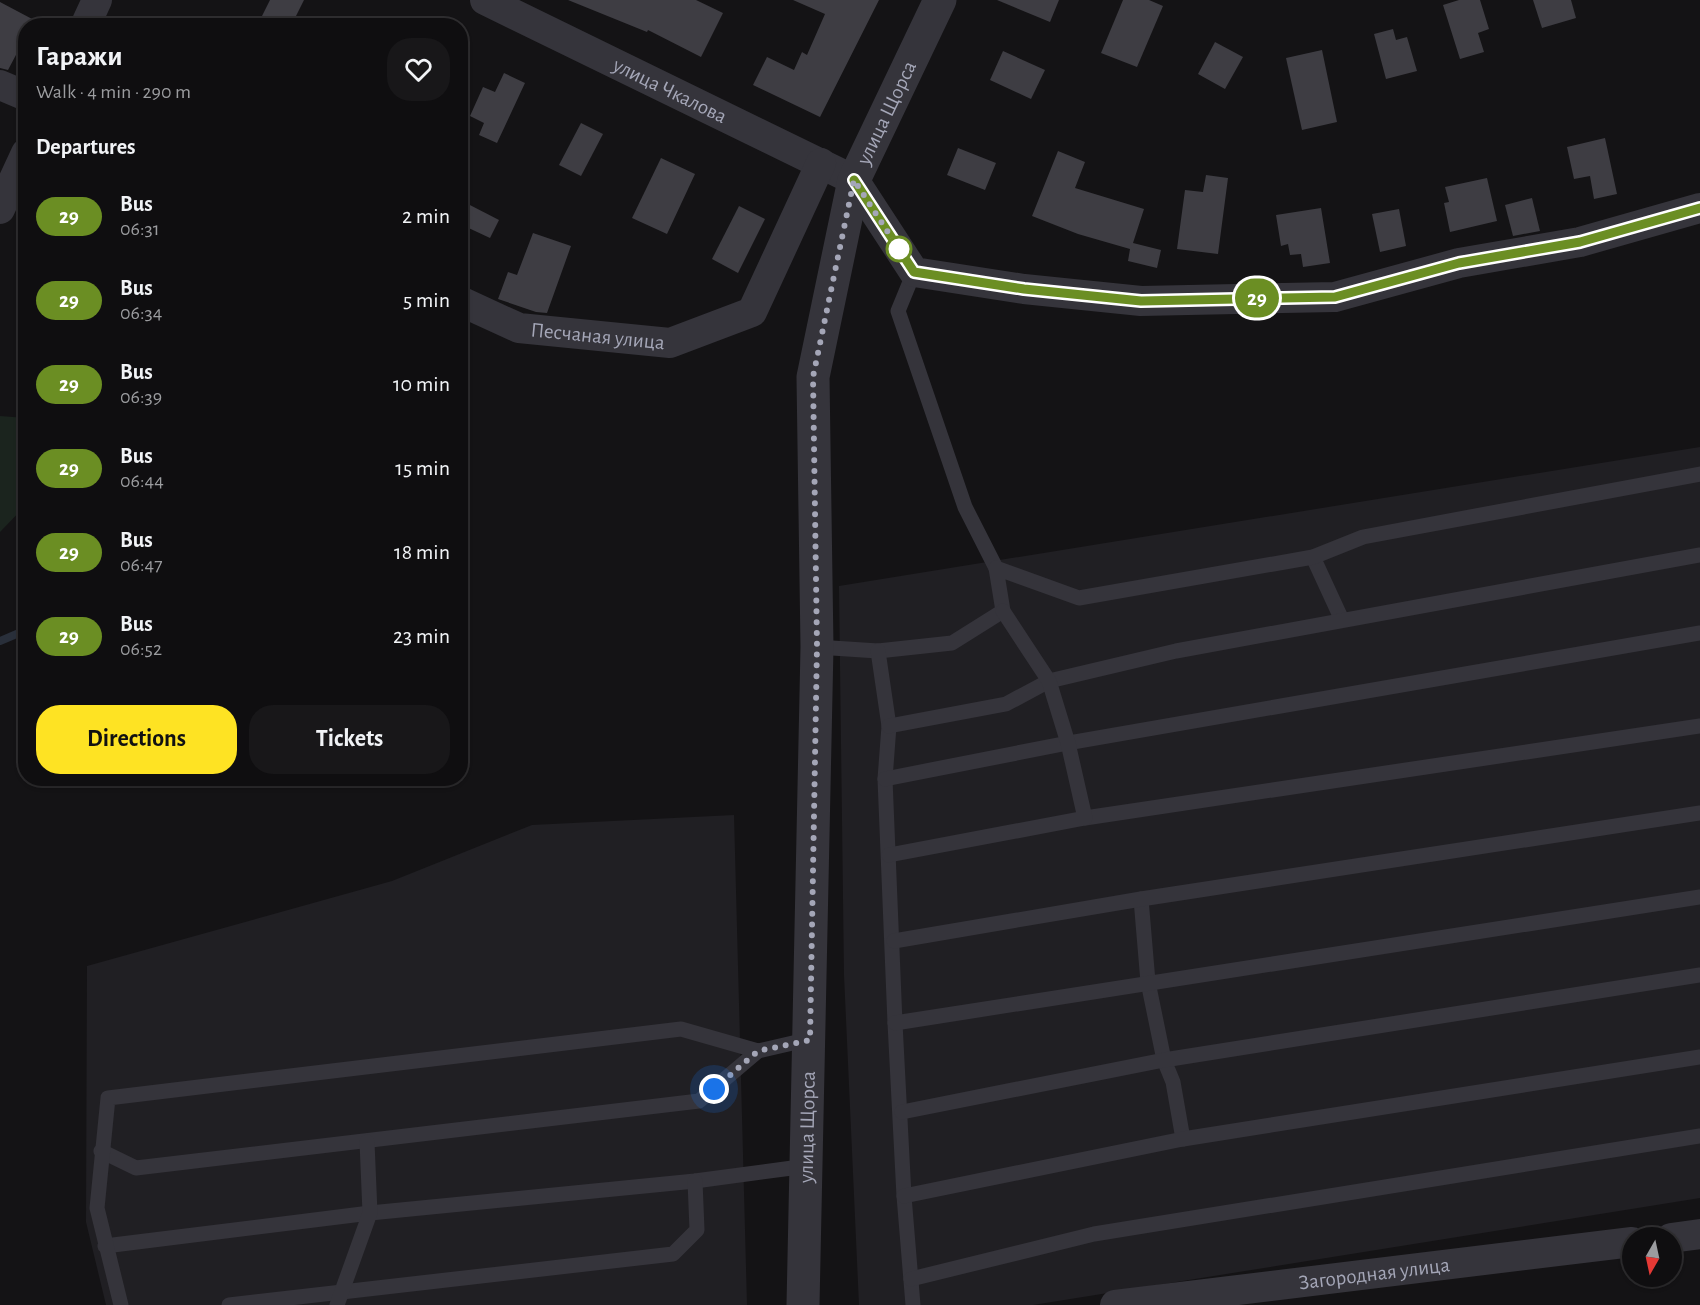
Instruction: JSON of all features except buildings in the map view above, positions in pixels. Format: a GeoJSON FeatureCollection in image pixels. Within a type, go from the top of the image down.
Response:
{"type":"FeatureCollection","features":[{"type":"Feature","properties":{"kind":"street"},"geometry":{"type":"LineString","coordinates":[[89,18],[97,0]]}},
{"type":"Feature","properties":{"kind":"street","name":"улица Чкалова"},"geometry":{"type":"LineString","coordinates":[[485,0],[854,180]]}},
{"type":"Feature","properties":{"kind":"street","name":"улица Щорса"},"geometry":{"type":"LineString","coordinates":[[803,1305],[817,646],[813,377],[854,180],[940,0]]}},
{"type":"Feature","properties":{"kind":"street"},"geometry":{"type":"LineString","coordinates":[[0,85],[18,93]]}},
{"type":"Feature","properties":{"kind":"street","name":"Песчаная улица"},"geometry":{"type":"LineString","coordinates":[[468,305],[519,328],[670,344],[752,312],[820,163]]}},
{"type":"Feature","properties":{"kind":"street"},"geometry":{"type":"LineString","coordinates":[[0,209],[18,170]]}},
{"type":"Feature","properties":{"kind":"street"},"geometry":{"type":"LineString","coordinates":[[854,180],[914,272],[1024,289],[1141,301],[1335,297],[1459,263],[1580,242],[1700,208]]}},
{"type":"Feature","properties":{"kind":"street"},"geometry":{"type":"LineString","coordinates":[[1682,1236],[1700,1234]]}},
{"type":"Feature","properties":{"kind":"street","name":"Загородная улица"},"geometry":{"type":"LineString","coordinates":[[1115,1305],[1622,1243]]}},
{"type":"Feature","properties":{"kind":"lane"},"geometry":{"type":"LineString","coordinates":[[914,272],[898,311],[965,507],[996,568],[1003,611],[1049,681],[1068,743],[1085,818]]}},
{"type":"Feature","properties":{"kind":"lane"},"geometry":{"type":"LineString","coordinates":[[996,568],[1080,598],[1313,557],[1363,537],[1700,474]]}},
{"type":"Feature","properties":{"kind":"lane"},"geometry":{"type":"LineString","coordinates":[[889,726],[1006,705],[1049,681],[1176,651],[1700,555]]}},
{"type":"Feature","properties":{"kind":"lane"},"geometry":{"type":"LineString","coordinates":[[1313,557],[1342,620]]}},
{"type":"Feature","properties":{"kind":"lane"},"geometry":{"type":"LineString","coordinates":[[817,646],[878,651],[952,643],[1003,611]]}},
{"type":"Feature","properties":{"kind":"lane"},"geometry":{"type":"LineString","coordinates":[[885,779],[1068,743],[1700,633]]}},
{"type":"Feature","properties":{"kind":"lane"},"geometry":{"type":"LineString","coordinates":[[878,651],[889,726],[885,779],[894,941],[895,1023],[902,1112],[904,1196],[913,1305]]}},
{"type":"Feature","properties":{"kind":"lane"},"geometry":{"type":"LineString","coordinates":[[889,855],[1085,818],[1700,726]]}},
{"type":"Feature","properties":{"kind":"lane"},"geometry":{"type":"LineString","coordinates":[[894,941],[1141,899],[1700,813]]}},
{"type":"Feature","properties":{"kind":"lane"},"geometry":{"type":"LineString","coordinates":[[895,1023],[1700,897]]}},
{"type":"Feature","properties":{"kind":"lane"},"geometry":{"type":"LineString","coordinates":[[1141,899],[1148,982],[1164,1060],[1173,1082],[1183,1139]]}},
{"type":"Feature","properties":{"kind":"lane"},"geometry":{"type":"LineString","coordinates":[[902,1112],[1164,1060],[1700,975]]}},
{"type":"Feature","properties":{"kind":"lane"},"geometry":{"type":"LineString","coordinates":[[121,1305],[97,1208],[108,1098],[681,1029],[758,1051],[810,1040]]}},
{"type":"Feature","properties":{"kind":"lane"},"geometry":{"type":"LineString","coordinates":[[101,1151],[136,1168],[699,1101],[758,1051]]}},
{"type":"Feature","properties":{"kind":"lane"},"geometry":{"type":"LineString","coordinates":[[904,1196],[1183,1139],[1700,1057]]}},
{"type":"Feature","properties":{"kind":"lane"},"geometry":{"type":"LineString","coordinates":[[911,1279],[1094,1234],[1700,1136]]}},
{"type":"Feature","properties":{"kind":"lane"},"geometry":{"type":"LineString","coordinates":[[340,1298],[370,1213],[367,1142]]}},
{"type":"Feature","properties":{"kind":"lane"},"geometry":{"type":"LineString","coordinates":[[105,1246],[370,1213],[695,1181],[807,1166]]}},
{"type":"Feature","properties":{"kind":"lane"},"geometry":{"type":"LineString","coordinates":[[229,1305],[340,1298],[673,1254],[697,1230],[695,1181]]}},
{"type":"Feature","properties":{"kind":"shaded area"},"geometry":{"type":"Polygon","coordinates":[[[0,416],[18,417],[18,513],[0,532],[0,416]]]}},
{"type":"Feature","properties":{"kind":"shaded area"},"geometry":{"type":"Polygon","coordinates":[[[1700,447],[1700,1198],[1033,1305],[859,1305],[844,975],[839,586],[1700,447]]]}},
{"type":"Feature","properties":{"kind":"shaded area"},"geometry":{"type":"Polygon","coordinates":[[[734,815],[747,1305],[106,1305],[86,1222],[87,966],[392,881],[532,825],[734,815]]]}},
{"type":"Feature","properties":{"kind":"waterway"},"geometry":{"type":"LineString","coordinates":[[0,641],[18,633]]}},
{"type":"Feature","properties":{"kind":"bus line","name":"29"},"geometry":{"type":"LineString","coordinates":[[854,180],[914,272],[1024,289],[1141,301],[1335,297],[1459,263],[1580,242],[1700,208]]}},
{"type":"Feature","properties":{"kind":"route"},"geometry":{"type":"LineString","coordinates":[[714,1089],[758,1051],[810,1040],[817,646],[813,377],[854,180],[902,254],[899,249]]}}]}
